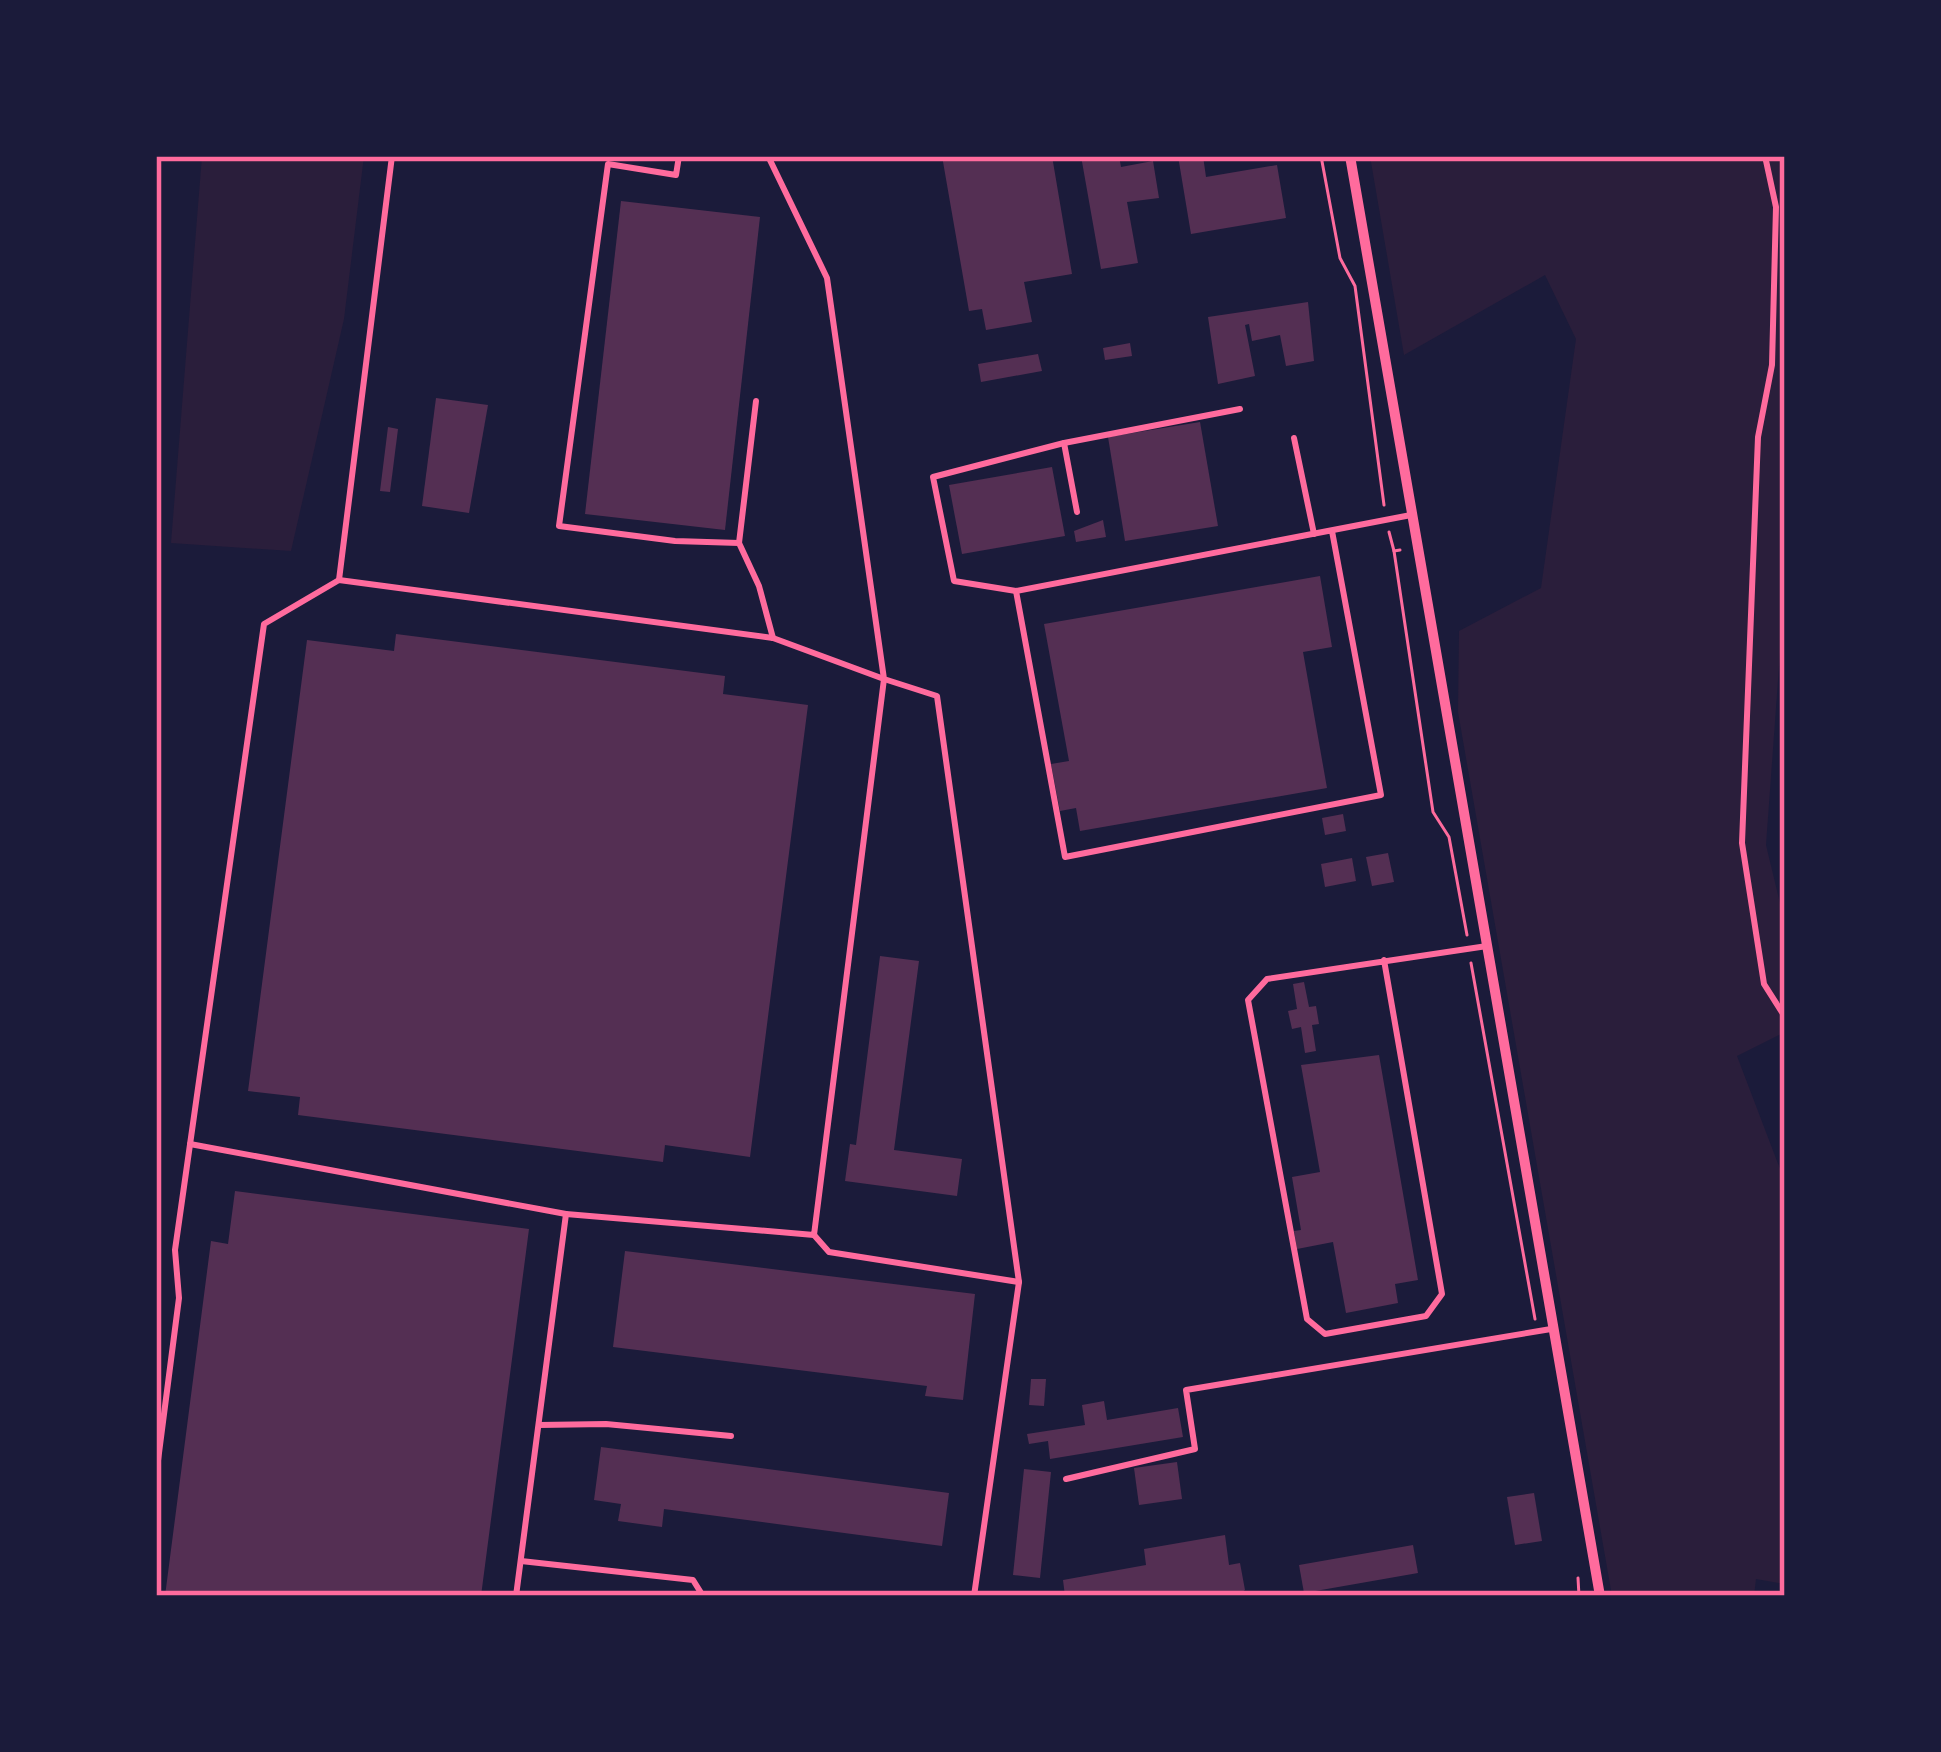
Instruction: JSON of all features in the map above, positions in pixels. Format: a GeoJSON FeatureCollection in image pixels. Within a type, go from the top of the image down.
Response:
{"type":"FeatureCollection","features":[{"type":"Feature","properties":{"kind":"street"},"geometry":{"type":"LineString","coordinates":[[1350,156],[1600,1596]]}},
{"type":"Feature","properties":{"kind":"lane"},"geometry":{"type":"LineString","coordinates":[[339,580],[392,156]]}},
{"type":"Feature","properties":{"kind":"lane"},"geometry":{"type":"LineString","coordinates":[[679,156],[676,175],[608,160],[559,526],[675,541],[739,542]]}},
{"type":"Feature","properties":{"kind":"lane"},"geometry":{"type":"LineString","coordinates":[[768,156],[827,278],[884,679],[814,1235]]}},
{"type":"Feature","properties":{"kind":"lane"},"geometry":{"type":"LineString","coordinates":[[1765,156],[1776,207],[1772,365],[1758,437],[1742,844],[1764,985],[1785,1017]]}},
{"type":"Feature","properties":{"kind":"lane"},"geometry":{"type":"LineString","coordinates":[[756,401],[739,542],[773,638]]}},
{"type":"Feature","properties":{"kind":"lane"},"geometry":{"type":"LineString","coordinates":[[1240,409],[1064,443],[933,476],[954,581],[1016,591],[1412,515]]}},
{"type":"Feature","properties":{"kind":"lane"},"geometry":{"type":"LineString","coordinates":[[1294,438],[1314,534]]}},
{"type":"Feature","properties":{"kind":"lane"},"geometry":{"type":"LineString","coordinates":[[1064,443],[1077,512]]}},
{"type":"Feature","properties":{"kind":"lane"},"geometry":{"type":"LineString","coordinates":[[1016,591],[1065,857],[1381,795],[1332,531]]}},
{"type":"Feature","properties":{"kind":"lane"},"geometry":{"type":"LineString","coordinates":[[156,1476],[178,1298],[175,1250],[264,624],[339,580],[773,638],[938,696],[1019,1282],[974,1596]]}},
{"type":"Feature","properties":{"kind":"lane"},"geometry":{"type":"LineString","coordinates":[[1384,961],[1442,1294],[1426,1316],[1325,1334],[1307,1319],[1248,1000],[1267,979],[1384,961],[1469,948],[1487,946]]}},
{"type":"Feature","properties":{"kind":"lane"},"geometry":{"type":"LineString","coordinates":[[190,1144],[566,1214],[814,1235],[829,1252],[1019,1282]]}},
{"type":"Feature","properties":{"kind":"lane"},"geometry":{"type":"LineString","coordinates":[[516,1596],[566,1214]]}},
{"type":"Feature","properties":{"kind":"lane"},"geometry":{"type":"LineString","coordinates":[[1066,1479],[1195,1449],[1186,1390],[1554,1328]]}},
{"type":"Feature","properties":{"kind":"lane"},"geometry":{"type":"LineString","coordinates":[[539,1425],[606,1424],[731,1436]]}},
{"type":"Feature","properties":{"kind":"lane"},"geometry":{"type":"LineString","coordinates":[[521,1561],[693,1580],[703,1596]]}},
{"type":"Feature","properties":{"kind":"path"},"geometry":{"type":"LineString","coordinates":[[1321,156],[1340,258],[1355,286],[1433,812],[1449,838],[1537,1331]]}},
{"type":"Feature","properties":{"kind":"path"},"geometry":{"type":"LineString","coordinates":[[1394,551],[1407,549]]}},
{"type":"Feature","properties":{"kind":"path"},"geometry":{"type":"LineString","coordinates":[[1579,1596],[1577,1580],[1582,1573]]}},
{"type":"Feature","properties":{"kind":"shaded area"},"geometry":{"type":"Polygon","coordinates":[[[202,156],[364,156],[344,319],[291,551],[171,543],[202,156]]]}},
{"type":"Feature","properties":{"kind":"shaded area"},"geometry":{"type":"Polygon","coordinates":[[[1370,156],[1785,156],[1785,584],[1766,845],[1785,924],[1785,1032],[1737,1056],[1785,1182],[1785,1584],[1756,1579],[1754,1596],[1612,1596],[1458,712],[1459,631],[1541,588],[1576,339],[1545,275],[1404,355],[1370,156]]]}},
{"type":"Feature","properties":{"kind":"building"},"geometry":{"type":"Polygon","coordinates":[[[942,156],[1052,156],[1072,274],[1024,282],[1032,322],[986,330],[982,309],[969,311],[942,156]]]}},
{"type":"Feature","properties":{"kind":"building"},"geometry":{"type":"Polygon","coordinates":[[[1081,156],[1119,156],[1121,167],[1153,161],[1159,198],[1127,202],[1138,263],[1101,269],[1081,156]]]}},
{"type":"Feature","properties":{"kind":"building"},"geometry":{"type":"Polygon","coordinates":[[[1178,156],[1203,156],[1206,177],[1277,165],[1286,218],[1191,234],[1178,156]]]}},
{"type":"Feature","properties":{"kind":"building"},"geometry":{"type":"Polygon","coordinates":[[[621,201],[760,217],[725,530],[585,514],[621,201]]]}},
{"type":"Feature","properties":{"kind":"building"},"geometry":{"type":"Polygon","coordinates":[[[1308,302],[1314,361],[1286,366],[1280,335],[1252,341],[1249,324],[1245,325],[1255,376],[1218,384],[1208,317],[1308,302]]]}},
{"type":"Feature","properties":{"kind":"building"},"geometry":{"type":"Polygon","coordinates":[[[1130,343],[1132,356],[1105,360],[1103,348],[1130,343]]]}},
{"type":"Feature","properties":{"kind":"building"},"geometry":{"type":"Polygon","coordinates":[[[1038,354],[1042,371],[981,382],[978,364],[1038,354]]]}},
{"type":"Feature","properties":{"kind":"building"},"geometry":{"type":"Polygon","coordinates":[[[436,398],[488,405],[469,513],[422,506],[436,398]]]}},
{"type":"Feature","properties":{"kind":"building"},"geometry":{"type":"Polygon","coordinates":[[[1200,422],[1218,526],[1125,541],[1108,437],[1200,422]]]}},
{"type":"Feature","properties":{"kind":"building"},"geometry":{"type":"Polygon","coordinates":[[[388,427],[398,429],[390,492],[380,491],[388,427]]]}},
{"type":"Feature","properties":{"kind":"building"},"geometry":{"type":"Polygon","coordinates":[[[1052,467],[1065,536],[962,554],[949,485],[1052,467]]]}},
{"type":"Feature","properties":{"kind":"building"},"geometry":{"type":"Polygon","coordinates":[[[1103,520],[1106,537],[1076,542],[1074,531],[1103,520]]]}},
{"type":"Feature","properties":{"kind":"building"},"geometry":{"type":"Polygon","coordinates":[[[1320,576],[1332,647],[1303,652],[1327,788],[1080,831],[1076,808],[1060,811],[1051,764],[1069,761],[1044,624],[1320,576]]]}},
{"type":"Feature","properties":{"kind":"building"},"geometry":{"type":"Polygon","coordinates":[[[396,634],[725,676],[723,694],[808,705],[750,1157],[665,1145],[663,1162],[298,1115],[300,1097],[248,1091],[307,640],[394,651],[396,634]]]}},
{"type":"Feature","properties":{"kind":"building"},"geometry":{"type":"Polygon","coordinates":[[[1343,814],[1346,831],[1325,835],[1322,818],[1343,814]]]}},
{"type":"Feature","properties":{"kind":"building"},"geometry":{"type":"Polygon","coordinates":[[[1388,853],[1394,882],[1372,886],[1366,857],[1388,853]]]}},
{"type":"Feature","properties":{"kind":"building"},"geometry":{"type":"Polygon","coordinates":[[[1352,858],[1356,881],[1325,887],[1321,864],[1352,858]]]}},
{"type":"Feature","properties":{"kind":"building"},"geometry":{"type":"Polygon","coordinates":[[[880,956],[919,961],[894,1150],[962,1159],[957,1196],[845,1181],[850,1144],[856,1145],[880,956]]]}},
{"type":"Feature","properties":{"kind":"building"},"geometry":{"type":"Polygon","coordinates":[[[1304,982],[1309,1007],[1316,1006],[1319,1024],[1312,1025],[1316,1051],[1305,1053],[1301,1027],[1292,1029],[1288,1011],[1297,1009],[1293,984],[1304,982]]]}},
{"type":"Feature","properties":{"kind":"building"},"geometry":{"type":"Polygon","coordinates":[[[1379,1055],[1418,1280],[1395,1284],[1398,1303],[1346,1313],[1333,1242],[1297,1249],[1294,1231],[1301,1230],[1292,1177],[1320,1172],[1301,1065],[1379,1055]]]}},
{"type":"Feature","properties":{"kind":"building"},"geometry":{"type":"Polygon","coordinates":[[[235,1191],[529,1229],[481,1596],[165,1596],[211,1241],[228,1244],[235,1191]]]}},
{"type":"Feature","properties":{"kind":"building"},"geometry":{"type":"Polygon","coordinates":[[[625,1251],[975,1294],[963,1400],[925,1396],[927,1386],[613,1347],[625,1251]]]}},
{"type":"Feature","properties":{"kind":"building"},"geometry":{"type":"Polygon","coordinates":[[[1031,1379],[1046,1379],[1044,1406],[1029,1405],[1031,1379]]]}},
{"type":"Feature","properties":{"kind":"building"},"geometry":{"type":"Polygon","coordinates":[[[1104,1401],[1107,1420],[1178,1408],[1183,1437],[1050,1459],[1048,1441],[1029,1444],[1027,1434],[1085,1425],[1082,1405],[1104,1401]]]}},
{"type":"Feature","properties":{"kind":"building"},"geometry":{"type":"Polygon","coordinates":[[[601,1447],[949,1493],[942,1546],[664,1509],[662,1527],[618,1521],[621,1504],[594,1500],[601,1447]]]}},
{"type":"Feature","properties":{"kind":"building"},"geometry":{"type":"Polygon","coordinates":[[[1177,1462],[1182,1499],[1139,1505],[1134,1468],[1177,1462]]]}},
{"type":"Feature","properties":{"kind":"building"},"geometry":{"type":"Polygon","coordinates":[[[1024,1469],[1051,1472],[1040,1578],[1013,1575],[1024,1469]]]}},
{"type":"Feature","properties":{"kind":"building"},"geometry":{"type":"Polygon","coordinates":[[[1534,1493],[1542,1541],[1515,1545],[1507,1497],[1534,1493]]]}},
{"type":"Feature","properties":{"kind":"building"},"geometry":{"type":"Polygon","coordinates":[[[1225,1535],[1229,1565],[1240,1563],[1245,1590],[1236,1596],[1065,1596],[1063,1580],[1146,1565],[1144,1549],[1225,1535]]]}},
{"type":"Feature","properties":{"kind":"building"},"geometry":{"type":"Polygon","coordinates":[[[1413,1545],[1418,1573],[1304,1593],[1299,1565],[1413,1545]]]}}]}
